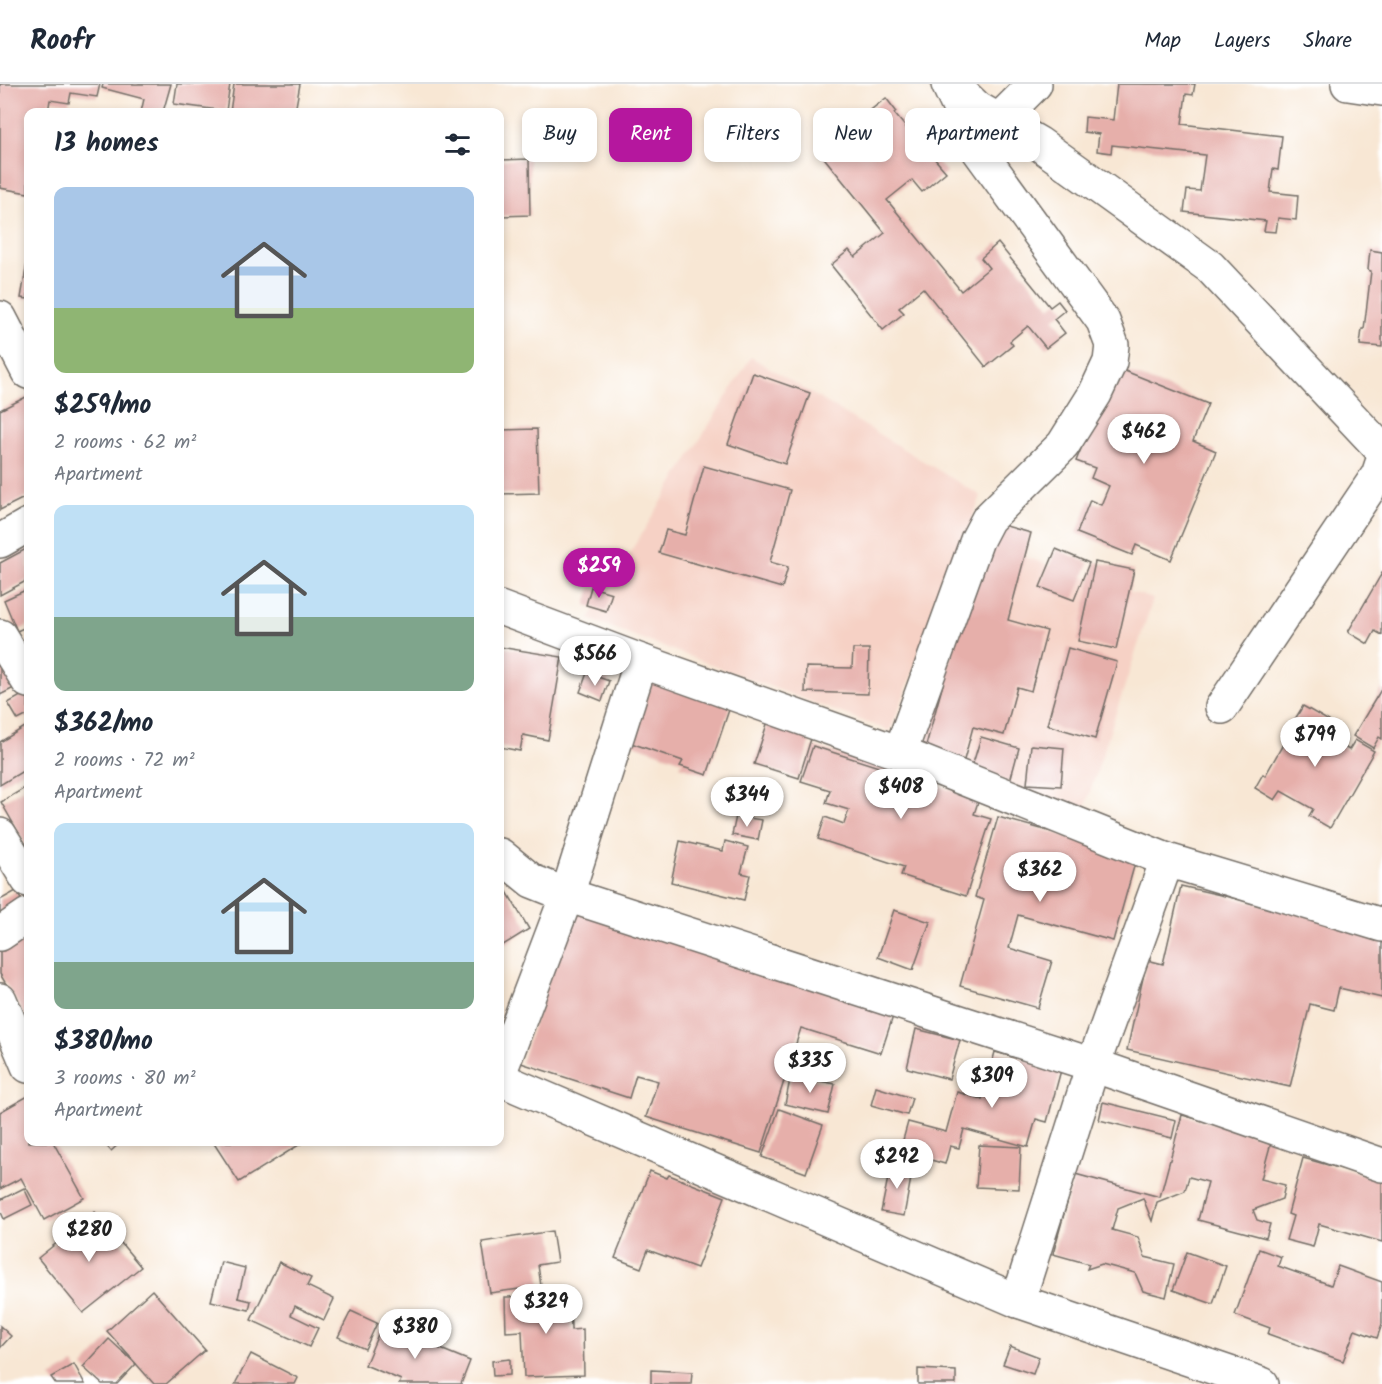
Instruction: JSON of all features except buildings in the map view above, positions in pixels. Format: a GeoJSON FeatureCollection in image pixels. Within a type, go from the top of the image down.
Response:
{"type":"FeatureCollection","features":[{"type":"Feature","properties":{"kind":"street"},"geometry":{"type":"LineString","coordinates":[[950,84],[977,108]]}},
{"type":"Feature","properties":{"kind":"street"},"geometry":{"type":"LineString","coordinates":[[900,753],[977,540],[988,519],[1063,445],[1095,394],[1110,362],[1112,345],[1103,321],[979,151],[950,84]]}},
{"type":"Feature","properties":{"kind":"street"},"geometry":{"type":"LineString","coordinates":[[1011,108],[1035,84]]}},
{"type":"Feature","properties":{"kind":"street"},"geometry":{"type":"LineString","coordinates":[[1348,84],[1382,89]]}},
{"type":"Feature","properties":{"kind":"street"},"geometry":{"type":"LineString","coordinates":[[1040,144],[1210,267],[1382,450]]}},
{"type":"Feature","properties":{"kind":"street"},"geometry":{"type":"LineString","coordinates":[[0,318],[24,364]]}},
{"type":"Feature","properties":{"kind":"street"},"geometry":{"type":"LineString","coordinates":[[1222,707],[1378,475],[1382,463]]}},
{"type":"Feature","properties":{"kind":"street"},"geometry":{"type":"LineString","coordinates":[[504,610],[900,753],[1167,860],[1382,925]]}},
{"type":"Feature","properties":{"kind":"street"},"geometry":{"type":"LineString","coordinates":[[0,636],[24,675]]}},
{"type":"Feature","properties":{"kind":"street"},"geometry":{"type":"LineString","coordinates":[[504,1061],[567,894],[641,661]]}},
{"type":"Feature","properties":{"kind":"street"},"geometry":{"type":"LineString","coordinates":[[0,835],[24,874]]}},
{"type":"Feature","properties":{"kind":"street"},"geometry":{"type":"LineString","coordinates":[[504,858],[532,881],[567,894],[1093,1065],[1382,1165]]}},
{"type":"Feature","properties":{"kind":"street"},"geometry":{"type":"LineString","coordinates":[[1018,1300],[1093,1065],[1167,860]]}},
{"type":"Feature","properties":{"kind":"street"},"geometry":{"type":"LineString","coordinates":[[0,934],[24,918]]}},
{"type":"Feature","properties":{"kind":"street"},"geometry":{"type":"LineString","coordinates":[[0,1000],[24,1057]]}},
{"type":"Feature","properties":{"kind":"street"},"geometry":{"type":"LineString","coordinates":[[504,1080],[1018,1300],[1262,1384]]}},
{"type":"Feature","properties":{"kind":"shaded area"},"geometry":{"type":"Polygon","coordinates":[[[751,357],[981,496],[890,731],[589,619],[751,357]]]}},
{"type":"Feature","properties":{"kind":"shaded area"},"geometry":{"type":"Polygon","coordinates":[[[1000,549],[1153,599],[1081,820],[927,771],[1000,549]]]}}]}
